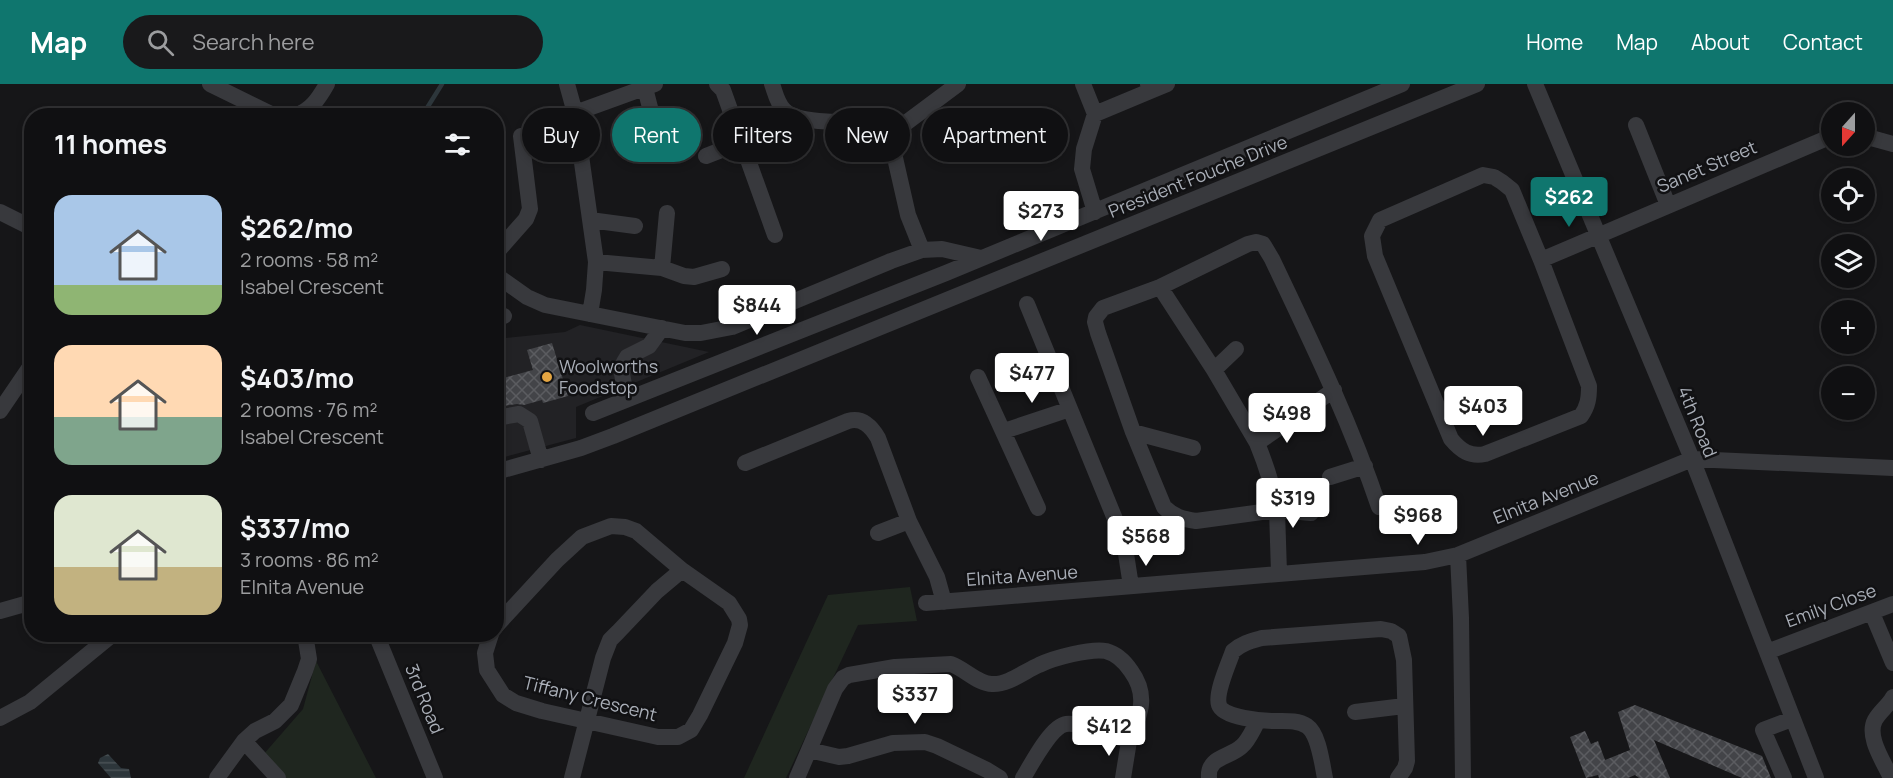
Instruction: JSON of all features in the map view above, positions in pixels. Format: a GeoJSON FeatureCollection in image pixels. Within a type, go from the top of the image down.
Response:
{"type":"FeatureCollection","features":[{"type":"Feature","properties":{"kind":"street"},"geometry":{"type":"LineString","coordinates":[[210,84],[259,108]]}},
{"type":"Feature","properties":{"kind":"street"},"geometry":{"type":"LineString","coordinates":[[310,108],[327,84]]}},
{"type":"Feature","properties":{"kind":"street"},"geometry":{"type":"LineString","coordinates":[[567,84],[573,108]]}},
{"type":"Feature","properties":{"kind":"street"},"geometry":{"type":"LineString","coordinates":[[717,84],[723,90],[730,108]]}},
{"type":"Feature","properties":{"kind":"street"},"geometry":{"type":"LineString","coordinates":[[772,84],[784,110],[799,118],[825,121]]}},
{"type":"Feature","properties":{"kind":"street"},"geometry":{"type":"LineString","coordinates":[[910,120],[958,84]]}},
{"type":"Feature","properties":{"kind":"street"},"geometry":{"type":"LineString","coordinates":[[1083,84],[1095,114],[1084,149],[1082,169],[1095,212]]}},
{"type":"Feature","properties":{"kind":"street"},"geometry":{"type":"LineString","coordinates":[[1095,114],[1149,87],[1167,84]]}},
{"type":"Feature","properties":{"kind":"street"},"geometry":{"type":"LineString","coordinates":[[593,413],[1095,212],[1402,84]]}},
{"type":"Feature","properties":{"kind":"street","name":"President Fouche Drive"},"geometry":{"type":"LineString","coordinates":[[504,470],[614,436],[1477,84]]}},
{"type":"Feature","properties":{"kind":"street","name":"4th Road"},"geometry":{"type":"LineString","coordinates":[[1535,84],[1692,459],[1775,649],[1792,719],[1816,778]]}},
{"type":"Feature","properties":{"kind":"street"},"geometry":{"type":"LineString","coordinates":[[587,108],[643,87],[649,108]]}},
{"type":"Feature","properties":{"kind":"street"},"geometry":{"type":"LineString","coordinates":[[1636,125],[1668,205]]}},
{"type":"Feature","properties":{"kind":"street"},"geometry":{"type":"LineString","coordinates":[[504,244],[526,219],[530,209],[520,136]]}},
{"type":"Feature","properties":{"kind":"street"},"geometry":{"type":"LineString","coordinates":[[1875,139],[1893,144]]}},
{"type":"Feature","properties":{"kind":"street","name":"Sanet Street"},"geometry":{"type":"LineString","coordinates":[[1541,260],[1821,141]]}},
{"type":"Feature","properties":{"kind":"street"},"geometry":{"type":"LineString","coordinates":[[706,156],[713,153]]}},
{"type":"Feature","properties":{"kind":"street"},"geometry":{"type":"LineString","coordinates":[[581,162],[596,262],[590,314]]}},
{"type":"Feature","properties":{"kind":"street"},"geometry":{"type":"LineString","coordinates":[[749,162],[776,235]]}},
{"type":"Feature","properties":{"kind":"street"},"geometry":{"type":"LineString","coordinates":[[896,162],[908,215],[922,250]]}},
{"type":"Feature","properties":{"kind":"street"},"geometry":{"type":"LineString","coordinates":[[1483,176],[1494,177],[1512,190],[1541,260],[1588,386],[1587,406],[1581,416],[1572,421],[1485,454],[1476,456],[1469,454],[1451,439],[1375,256],[1372,236],[1380,220],[1483,176]]}},
{"type":"Feature","properties":{"kind":"street"},"geometry":{"type":"LineString","coordinates":[[0,212],[24,224]]}},
{"type":"Feature","properties":{"kind":"street"},"geometry":{"type":"LineString","coordinates":[[662,268],[667,213]]}},
{"type":"Feature","properties":{"kind":"street"},"geometry":{"type":"LineString","coordinates":[[590,220],[635,226]]}},
{"type":"Feature","properties":{"kind":"street"},"geometry":{"type":"LineString","coordinates":[[1311,513],[1277,510],[1196,521],[1176,516],[1164,507],[1133,432],[1095,322],[1102,308],[1160,287],[1241,247],[1256,242],[1263,244],[1334,390],[1379,507]]}},
{"type":"Feature","properties":{"kind":"street"},"geometry":{"type":"LineString","coordinates":[[504,281],[535,301],[553,307],[685,333],[700,333],[732,327],[922,250],[942,249],[981,258]]}},
{"type":"Feature","properties":{"kind":"street"},"geometry":{"type":"LineString","coordinates":[[596,262],[662,268],[694,277],[723,269]]}},
{"type":"Feature","properties":{"kind":"street"},"geometry":{"type":"LineString","coordinates":[[1160,287],[1214,370],[1257,443],[1268,471],[1277,510],[1279,573]]}},
{"type":"Feature","properties":{"kind":"street"},"geometry":{"type":"LineString","coordinates":[[1027,304],[1124,541],[1131,586]]}},
{"type":"Feature","properties":{"kind":"street"},"geometry":{"type":"LineString","coordinates":[[627,399],[622,374],[624,362],[627,357],[649,346],[662,328]]}},
{"type":"Feature","properties":{"kind":"street"},"geometry":{"type":"LineString","coordinates":[[1214,370],[1236,349]]}},
{"type":"Feature","properties":{"kind":"street"},"geometry":{"type":"LineString","coordinates":[[0,411],[24,376]]}},
{"type":"Feature","properties":{"kind":"street"},"geometry":{"type":"LineString","coordinates":[[978,376],[1038,508]]}},
{"type":"Feature","properties":{"kind":"street"},"geometry":{"type":"LineString","coordinates":[[1257,443],[1334,390]]}},
{"type":"Feature","properties":{"kind":"street"},"geometry":{"type":"LineString","coordinates":[[1004,431],[1070,409]]}},
{"type":"Feature","properties":{"kind":"street"},"geometry":{"type":"LineString","coordinates":[[504,417],[519,414],[530,421],[541,460]]}},
{"type":"Feature","properties":{"kind":"street"},"geometry":{"type":"LineString","coordinates":[[745,463],[848,421],[860,420],[869,426],[878,438],[909,521],[937,577],[944,602]]}},
{"type":"Feature","properties":{"kind":"street"},"geometry":{"type":"LineString","coordinates":[[1133,432],[1193,448]]}},
{"type":"Feature","properties":{"kind":"street","name":"Elnita Avenue"},"geometry":{"type":"LineString","coordinates":[[926,603],[1425,562],[1458,555],[1692,459],[1893,468]]}},
{"type":"Feature","properties":{"kind":"street"},"geometry":{"type":"LineString","coordinates":[[1330,477],[1365,466]]}},
{"type":"Feature","properties":{"kind":"street"},"geometry":{"type":"LineString","coordinates":[[878,532],[909,521]]}},
{"type":"Feature","properties":{"kind":"street","name":"Tiffany Crescent"},"geometry":{"type":"LineString","coordinates":[[488,642],[485,653],[487,670],[503,695],[516,703],[657,737],[678,737],[691,730],[700,715],[735,643],[740,625],[729,603],[682,570],[636,531],[625,526],[611,526],[582,537],[557,560],[504,617]]}},
{"type":"Feature","properties":{"kind":"street"},"geometry":{"type":"LineString","coordinates":[[1458,555],[1463,778]]}},
{"type":"Feature","properties":{"kind":"street"},"geometry":{"type":"LineString","coordinates":[[572,778],[603,657],[610,640],[657,591],[682,570]]}},
{"type":"Feature","properties":{"kind":"street"},"geometry":{"type":"LineString","coordinates":[[0,611],[24,604]]}},
{"type":"Feature","properties":{"kind":"street","name":"Emily Close"},"geometry":{"type":"LineString","coordinates":[[1775,649],[1893,604]]}},
{"type":"Feature","properties":{"kind":"street"},"geometry":{"type":"LineString","coordinates":[[1872,613],[1893,663]]}},
{"type":"Feature","properties":{"kind":"street"},"geometry":{"type":"LineString","coordinates":[[1325,778],[1315,736],[1308,726],[1296,722],[1258,721],[1231,714],[1221,709],[1218,704],[1219,692],[1233,651],[1245,643],[1262,638],[1381,630],[1391,631],[1400,636],[1404,660],[1407,761],[1398,778]]}},
{"type":"Feature","properties":{"kind":"street"},"geometry":{"type":"LineString","coordinates":[[0,718],[30,702],[103,642]]}},
{"type":"Feature","properties":{"kind":"street"},"geometry":{"type":"LineString","coordinates":[[218,778],[244,741],[255,731],[275,721],[291,705],[309,659],[306,642]]}},
{"type":"Feature","properties":{"kind":"street","name":"3rd Road"},"geometry":{"type":"LineString","coordinates":[[379,642],[435,778]]}},
{"type":"Feature","properties":{"kind":"street"},"geometry":{"type":"LineString","coordinates":[[797,778],[835,689],[843,678],[854,673],[896,667],[951,664],[960,667],[978,680],[991,684],[1005,682],[1042,663],[1063,656],[1105,651],[1123,660],[1133,674],[1141,692],[1140,715],[1130,741],[1124,778]]}},
{"type":"Feature","properties":{"kind":"street"},"geometry":{"type":"LineString","coordinates":[[1891,778],[1872,734],[1873,724],[1893,697]]}},
{"type":"Feature","properties":{"kind":"street"},"geometry":{"type":"LineString","coordinates":[[1355,712],[1404,706]]}},
{"type":"Feature","properties":{"kind":"street"},"geometry":{"type":"LineString","coordinates":[[1784,778],[1763,730],[1792,719]]}},
{"type":"Feature","properties":{"kind":"street"},"geometry":{"type":"LineString","coordinates":[[1209,778],[1208,772],[1214,762],[1243,746],[1258,721]]}},
{"type":"Feature","properties":{"kind":"street"},"geometry":{"type":"LineString","coordinates":[[1023,778],[1051,735],[1065,724],[1079,725],[1130,741]]}},
{"type":"Feature","properties":{"kind":"street"},"geometry":{"type":"LineString","coordinates":[[244,741],[278,778]]}},
{"type":"Feature","properties":{"kind":"street"},"geometry":{"type":"LineString","coordinates":[[809,750],[839,757],[893,743],[925,742],[987,770],[999,778]]}},
{"type":"Feature","properties":{"kind":"shaded area"},"geometry":{"type":"Polygon","coordinates":[[[580,325],[709,352],[576,407],[576,438],[504,457],[504,339],[565,332],[580,325]]]}},
{"type":"Feature","properties":{"kind":"shaded area"},"geometry":{"type":"Polygon","coordinates":[[[910,587],[917,621],[858,625],[786,778],[744,778],[828,595],[910,587]]]}},
{"type":"Feature","properties":{"kind":"shaded area"},"geometry":{"type":"Polygon","coordinates":[[[316,661],[376,778],[282,778],[263,755],[303,709],[316,661]]]}},
{"type":"Feature","properties":{"kind":"shaded area"},"geometry":{"type":"Polygon","coordinates":[[[108,754],[121,768],[129,769],[131,778],[111,778],[98,763],[100,758],[108,754]]]}},
{"type":"Feature","properties":{"kind":"building"},"geometry":{"type":"Polygon","coordinates":[[[552,343],[568,396],[543,403],[542,400],[524,405],[504,406],[504,378],[533,370],[527,350],[552,343]]]}},
{"type":"Feature","properties":{"kind":"building"},"geometry":{"type":"Polygon","coordinates":[[[1635,705],[1762,756],[1771,778],[1742,778],[1654,740],[1670,778],[1639,778],[1635,775],[1628,778],[1599,778],[1598,775],[1586,778],[1570,737],[1585,731],[1591,744],[1598,741],[1605,760],[1630,750],[1618,712],[1635,705]]]}},
{"type":"Feature","properties":{"kind":"waterway"},"geometry":{"type":"LineString","coordinates":[[427,108],[442,84]]}},
{"type":"Feature","properties":{"kind":"place","name":"Woolworths Foodstop"},"geometry":{"type":"Point","coordinates":[547,377]}}]}
